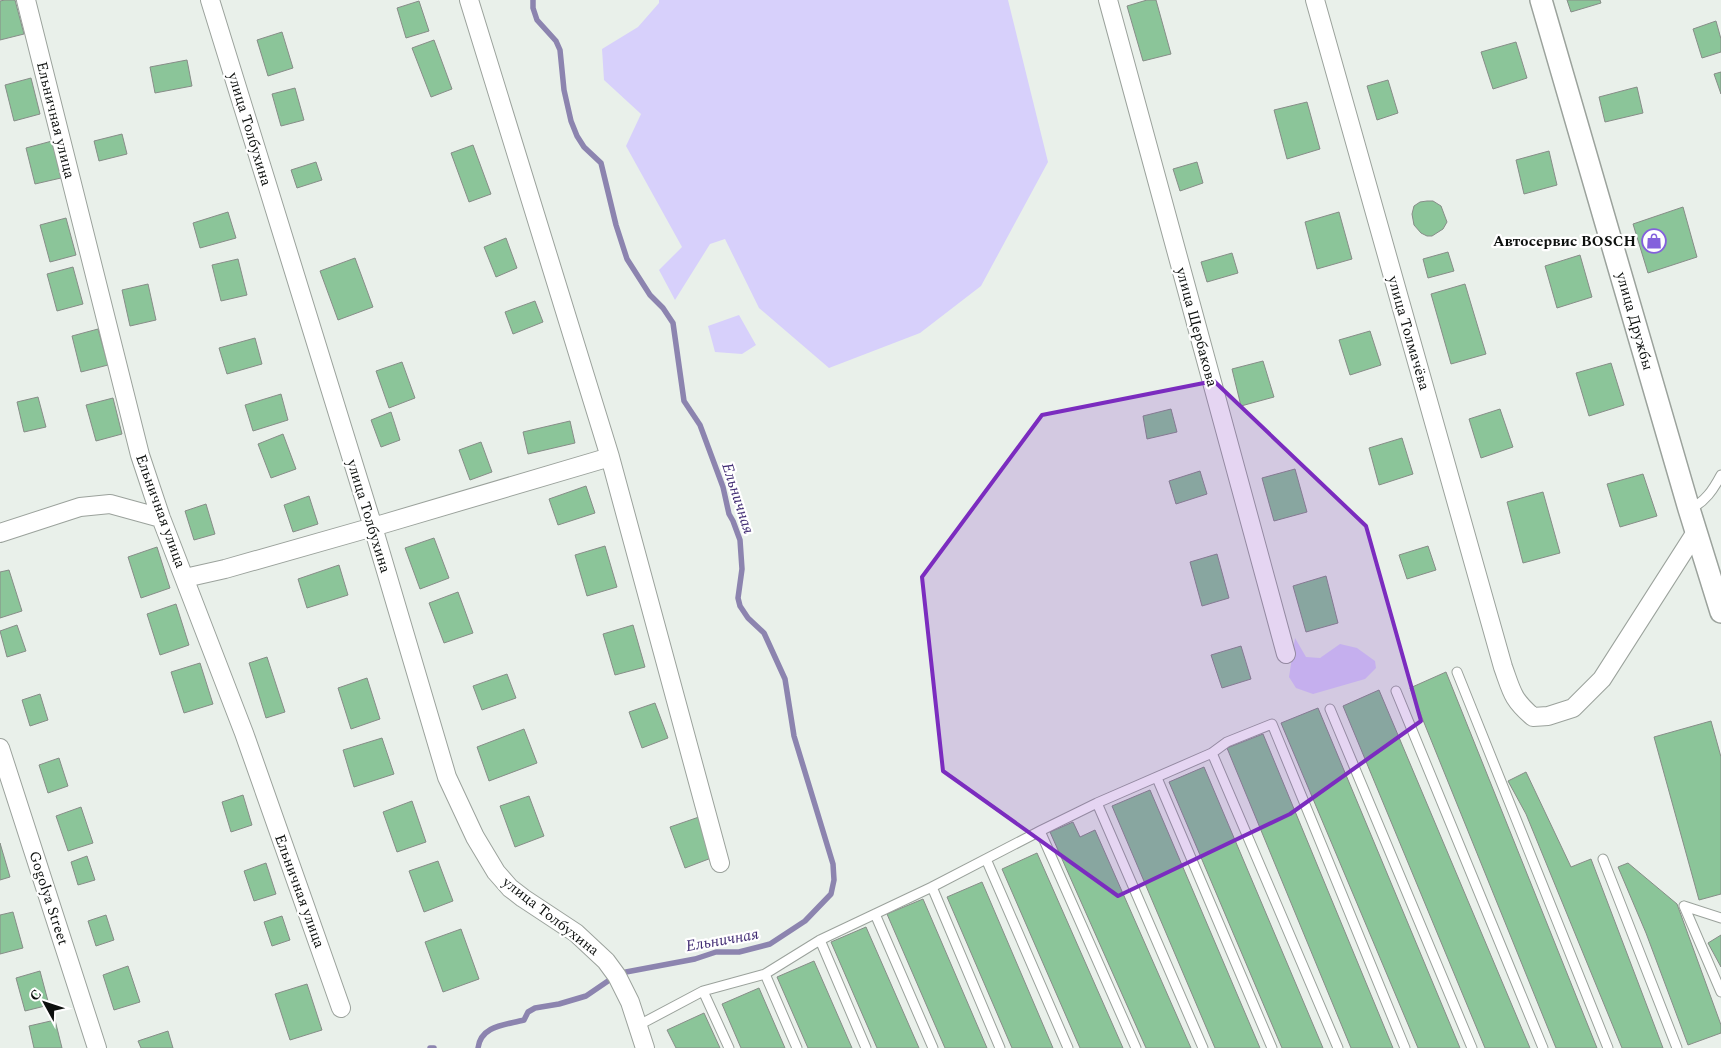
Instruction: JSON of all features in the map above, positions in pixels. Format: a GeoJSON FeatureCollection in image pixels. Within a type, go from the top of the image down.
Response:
{"type":"FeatureCollection","features":[{"type":"Feature","properties":{"kind":"street","name":"Ельничная улица"},"geometry":{"type":"LineString","coordinates":[[26,0],[140,455],[161,518],[244,734],[341,1008]]}},
{"type":"Feature","properties":{"kind":"street","name":"улица Толбухина"},"geometry":{"type":"LineString","coordinates":[[210,0],[447,776],[484,854],[496,872],[510,888],[576,933],[606,961],[630,1002],[645,1048]]}},
{"type":"Feature","properties":{"kind":"street"},"geometry":{"type":"LineString","coordinates":[[469,0],[610,457],[720,863]]}},
{"type":"Feature","properties":{"kind":"street","name":"улица Щербакова"},"geometry":{"type":"LineString","coordinates":[[1108,0],[1286,654]]}},
{"type":"Feature","properties":{"kind":"street","name":"улица Толмачёва"},"geometry":{"type":"LineString","coordinates":[[1315,0],[1503,667],[1513,696],[1519,704],[1533,717],[1548,716],[1573,708],[1602,679],[1696,532]]}},
{"type":"Feature","properties":{"kind":"street","name":"улица Дружбы"},"geometry":{"type":"LineString","coordinates":[[1541,0],[1721,612]]}},
{"type":"Feature","properties":{"kind":"street"},"geometry":{"type":"LineString","coordinates":[[185,578],[225,569],[610,457]]}},
{"type":"Feature","properties":{"kind":"street"},"geometry":{"type":"LineString","coordinates":[[0,532],[80,507],[110,504],[161,518]]}},
{"type":"Feature","properties":{"kind":"street","name":"Gogolya Street"},"geometry":{"type":"LineString","coordinates":[[0,748],[97,1048]]}},
{"type":"Feature","properties":{"kind":"lane"},"geometry":{"type":"LineString","coordinates":[[1690,509],[1698,505],[1712,492],[1721,475]]}},
{"type":"Feature","properties":{"kind":"lane"},"geometry":{"type":"LineString","coordinates":[[1457,672],[1608,1048]]}},
{"type":"Feature","properties":{"kind":"lane"},"geometry":{"type":"LineString","coordinates":[[1396,691],[1543,1048]]}},
{"type":"Feature","properties":{"kind":"lane"},"geometry":{"type":"LineString","coordinates":[[1330,710],[1472,1048]]}},
{"type":"Feature","properties":{"kind":"lane"},"geometry":{"type":"LineString","coordinates":[[638,1025],[703,991],[765,974],[820,940],[932,887],[1040,831],[1097,803],[1212,753],[1227,742],[1272,724],[1405,1048]]}},
{"type":"Feature","properties":{"kind":"lane"},"geometry":{"type":"LineString","coordinates":[[1212,753],[1338,1048]]}},
{"type":"Feature","properties":{"kind":"lane"},"geometry":{"type":"LineString","coordinates":[[1157,778],[1272,1048]]}},
{"type":"Feature","properties":{"kind":"lane"},"geometry":{"type":"LineString","coordinates":[[1097,803],[1203,1048]]}},
{"type":"Feature","properties":{"kind":"lane"},"geometry":{"type":"LineString","coordinates":[[1040,831],[1136,1048]]}},
{"type":"Feature","properties":{"kind":"lane"},"geometry":{"type":"LineString","coordinates":[[986,859],[1068,1048]]}},
{"type":"Feature","properties":{"kind":"lane"},"geometry":{"type":"LineString","coordinates":[[1602,859],[1677,1048]]}},
{"type":"Feature","properties":{"kind":"lane"},"geometry":{"type":"LineString","coordinates":[[932,887],[1000,1048]]}},
{"type":"Feature","properties":{"kind":"lane"},"geometry":{"type":"LineString","coordinates":[[1721,918],[1684,906],[1721,992]]}},
{"type":"Feature","properties":{"kind":"lane"},"geometry":{"type":"LineString","coordinates":[[875,914],[933,1048]]}},
{"type":"Feature","properties":{"kind":"lane"},"geometry":{"type":"LineString","coordinates":[[820,940],[866,1048]]}},
{"type":"Feature","properties":{"kind":"lane"},"geometry":{"type":"LineString","coordinates":[[765,974],[798,1048]]}},
{"type":"Feature","properties":{"kind":"lane"},"geometry":{"type":"LineString","coordinates":[[703,991],[730,1048]]}},
{"type":"Feature","properties":{"kind":"highlighted area"},"geometry":{"type":"Polygon","coordinates":[[[1214,381],[1366,526],[1421,721],[1290,814],[1118,896],[943,771],[922,577],[1042,415],[1214,381]]]}},
{"type":"Feature","properties":{"kind":"shaded area"},"geometry":{"type":"Polygon","coordinates":[[[659,0],[1008,0],[1048,162],[981,286],[920,333],[829,368],[759,308],[725,239],[710,244],[675,300],[659,270],[682,247],[626,146],[641,114],[604,80],[602,49],[638,27],[659,3],[659,0]]]}},
{"type":"Feature","properties":{"kind":"shaded area"},"geometry":{"type":"Polygon","coordinates":[[[739,315],[756,345],[742,354],[715,352],[708,326],[739,315]]]}},
{"type":"Feature","properties":{"kind":"shaded area"},"geometry":{"type":"Polygon","coordinates":[[[1295,638],[1306,657],[1320,658],[1340,644],[1357,648],[1375,661],[1376,668],[1365,679],[1313,694],[1296,688],[1289,677],[1295,638]]]}},
{"type":"Feature","properties":{"kind":"building"},"geometry":{"type":"Polygon","coordinates":[[[15,0],[24,34],[0,40],[0,1],[15,0]]]}},
{"type":"Feature","properties":{"kind":"building"},"geometry":{"type":"Polygon","coordinates":[[[1147,0],[1156,0],[1171,54],[1143,61],[1127,6],[1147,0]]]}},
{"type":"Feature","properties":{"kind":"building"},"geometry":{"type":"Polygon","coordinates":[[[1567,0],[1600,0],[1601,3],[1571,12],[1567,0]]]}},
{"type":"Feature","properties":{"kind":"building"},"geometry":{"type":"Polygon","coordinates":[[[419,1],[429,31],[406,38],[397,8],[419,1]]]}},
{"type":"Feature","properties":{"kind":"building"},"geometry":{"type":"Polygon","coordinates":[[[1716,21],[1721,39],[1721,52],[1702,58],[1693,29],[1716,21]]]}},
{"type":"Feature","properties":{"kind":"building"},"geometry":{"type":"Polygon","coordinates":[[[282,32],[293,68],[268,76],[257,40],[282,32]]]}},
{"type":"Feature","properties":{"kind":"building"},"geometry":{"type":"Polygon","coordinates":[[[434,40],[452,89],[431,97],[412,48],[434,40]]]}},
{"type":"Feature","properties":{"kind":"building"},"geometry":{"type":"Polygon","coordinates":[[[1516,42],[1527,78],[1493,89],[1481,52],[1516,42]]]}},
{"type":"Feature","properties":{"kind":"building"},"geometry":{"type":"Polygon","coordinates":[[[187,60],[192,86],[155,93],[150,67],[187,60]]]}},
{"type":"Feature","properties":{"kind":"building"},"geometry":{"type":"Polygon","coordinates":[[[1721,72],[1721,94],[1714,74],[1721,72]]]}},
{"type":"Feature","properties":{"kind":"building"},"geometry":{"type":"Polygon","coordinates":[[[31,78],[40,114],[14,121],[5,85],[31,78]]]}},
{"type":"Feature","properties":{"kind":"building"},"geometry":{"type":"Polygon","coordinates":[[[1388,80],[1398,113],[1377,120],[1367,86],[1388,80]]]}},
{"type":"Feature","properties":{"kind":"building"},"geometry":{"type":"Polygon","coordinates":[[[1637,87],[1643,113],[1605,122],[1599,97],[1637,87]]]}},
{"type":"Feature","properties":{"kind":"building"},"geometry":{"type":"Polygon","coordinates":[[[295,88],[304,120],[281,126],[272,94],[295,88]]]}},
{"type":"Feature","properties":{"kind":"building"},"geometry":{"type":"Polygon","coordinates":[[[1307,102],[1320,149],[1287,159],[1274,110],[1307,102]]]}},
{"type":"Feature","properties":{"kind":"building"},"geometry":{"type":"Polygon","coordinates":[[[122,134],[127,154],[99,161],[94,141],[122,134]]]}},
{"type":"Feature","properties":{"kind":"building"},"geometry":{"type":"Polygon","coordinates":[[[52,141],[61,178],[35,184],[26,148],[52,141]]]}},
{"type":"Feature","properties":{"kind":"building"},"geometry":{"type":"Polygon","coordinates":[[[473,145],[491,194],[469,202],[451,153],[473,145]]]}},
{"type":"Feature","properties":{"kind":"building"},"geometry":{"type":"Polygon","coordinates":[[[1549,151],[1557,185],[1524,194],[1516,160],[1549,151]]]}},
{"type":"Feature","properties":{"kind":"building"},"geometry":{"type":"Polygon","coordinates":[[[316,162],[322,180],[297,188],[291,170],[316,162]]]}},
{"type":"Feature","properties":{"kind":"building"},"geometry":{"type":"Polygon","coordinates":[[[1197,162],[1203,183],[1180,191],[1173,169],[1197,162]]]}},
{"type":"Feature","properties":{"kind":"building"},"geometry":{"type":"Polygon","coordinates":[[[1433,201],[1441,206],[1447,222],[1443,229],[1432,236],[1421,233],[1414,225],[1412,214],[1414,206],[1420,202],[1433,201]]]}},
{"type":"Feature","properties":{"kind":"building"},"geometry":{"type":"Polygon","coordinates":[[[1683,207],[1697,257],[1648,273],[1633,224],[1683,207]]]}},
{"type":"Feature","properties":{"kind":"building"},"geometry":{"type":"Polygon","coordinates":[[[228,212],[236,238],[200,248],[193,223],[228,212]]]}},
{"type":"Feature","properties":{"kind":"building"},"geometry":{"type":"Polygon","coordinates":[[[1339,212],[1352,259],[1317,269],[1305,222],[1339,212]]]}},
{"type":"Feature","properties":{"kind":"building"},"geometry":{"type":"Polygon","coordinates":[[[66,218],[76,255],[50,262],[40,225],[66,218]]]}},
{"type":"Feature","properties":{"kind":"building"},"geometry":{"type":"Polygon","coordinates":[[[506,238],[517,268],[496,277],[484,247],[506,238]]]}},
{"type":"Feature","properties":{"kind":"building"},"geometry":{"type":"Polygon","coordinates":[[[1448,252],[1454,271],[1428,278],[1423,259],[1448,252]]]}},
{"type":"Feature","properties":{"kind":"building"},"geometry":{"type":"Polygon","coordinates":[[[1232,253],[1238,273],[1207,282],[1201,262],[1232,253]]]}},
{"type":"Feature","properties":{"kind":"building"},"geometry":{"type":"Polygon","coordinates":[[[1580,255],[1592,297],[1557,308],[1545,266],[1580,255]]]}},
{"type":"Feature","properties":{"kind":"building"},"geometry":{"type":"Polygon","coordinates":[[[355,258],[373,307],[338,320],[320,271],[355,258]]]}},
{"type":"Feature","properties":{"kind":"building"},"geometry":{"type":"Polygon","coordinates":[[[238,259],[247,295],[221,301],[212,265],[238,259]]]}},
{"type":"Feature","properties":{"kind":"building"},"geometry":{"type":"Polygon","coordinates":[[[73,267],[83,304],[57,311],[47,274],[73,267]]]}},
{"type":"Feature","properties":{"kind":"building"},"geometry":{"type":"Polygon","coordinates":[[[148,284],[156,320],[130,326],[122,290],[148,284]]]}},
{"type":"Feature","properties":{"kind":"building"},"geometry":{"type":"Polygon","coordinates":[[[1465,284],[1486,354],[1451,364],[1431,294],[1465,284]]]}},
{"type":"Feature","properties":{"kind":"building"},"geometry":{"type":"Polygon","coordinates":[[[535,301],[543,322],[513,334],[505,312],[535,301]]]}},
{"type":"Feature","properties":{"kind":"building"},"geometry":{"type":"Polygon","coordinates":[[[98,329],[108,365],[81,372],[72,336],[98,329]]]}},
{"type":"Feature","properties":{"kind":"building"},"geometry":{"type":"Polygon","coordinates":[[[1370,331],[1381,365],[1350,375],[1339,340],[1370,331]]]}},
{"type":"Feature","properties":{"kind":"building"},"geometry":{"type":"Polygon","coordinates":[[[255,338],[262,364],[227,374],[219,348],[255,338]]]}},
{"type":"Feature","properties":{"kind":"building"},"geometry":{"type":"Polygon","coordinates":[[[1263,361],[1274,397],[1241,406],[1232,369],[1263,361]]]}},
{"type":"Feature","properties":{"kind":"building"},"geometry":{"type":"Polygon","coordinates":[[[402,362],[415,398],[389,408],[376,371],[402,362]]]}},
{"type":"Feature","properties":{"kind":"building"},"geometry":{"type":"Polygon","coordinates":[[[1611,363],[1624,405],[1589,416],[1576,373],[1611,363]]]}},
{"type":"Feature","properties":{"kind":"building"},"geometry":{"type":"Polygon","coordinates":[[[281,394],[288,420],[253,431],[245,405],[281,394]]]}},
{"type":"Feature","properties":{"kind":"building"},"geometry":{"type":"Polygon","coordinates":[[[38,397],[46,427],[24,432],[17,402],[38,397]]]}},
{"type":"Feature","properties":{"kind":"building"},"geometry":{"type":"Polygon","coordinates":[[[113,398],[122,434],[96,441],[86,405],[113,398]]]}},
{"type":"Feature","properties":{"kind":"building"},"geometry":{"type":"Polygon","coordinates":[[[1171,409],[1177,432],[1147,439],[1143,416],[1171,409]]]}},
{"type":"Feature","properties":{"kind":"building"},"geometry":{"type":"Polygon","coordinates":[[[1500,409],[1513,447],[1481,458],[1469,419],[1500,409]]]}},
{"type":"Feature","properties":{"kind":"building"},"geometry":{"type":"Polygon","coordinates":[[[391,412],[400,440],[381,447],[371,420],[391,412]]]}},
{"type":"Feature","properties":{"kind":"building"},"geometry":{"type":"Polygon","coordinates":[[[570,421],[575,443],[528,454],[523,432],[570,421]]]}},
{"type":"Feature","properties":{"kind":"building"},"geometry":{"type":"Polygon","coordinates":[[[283,434],[296,469],[271,478],[258,444],[283,434]]]}},
{"type":"Feature","properties":{"kind":"building"},"geometry":{"type":"Polygon","coordinates":[[[1402,438],[1413,474],[1379,485],[1369,448],[1402,438]]]}},
{"type":"Feature","properties":{"kind":"building"},"geometry":{"type":"Polygon","coordinates":[[[481,442],[492,472],[470,480],[459,450],[481,442]]]}},
{"type":"Feature","properties":{"kind":"building"},"geometry":{"type":"Polygon","coordinates":[[[1295,469],[1307,512],[1274,521],[1262,478],[1295,469]]]}},
{"type":"Feature","properties":{"kind":"building"},"geometry":{"type":"Polygon","coordinates":[[[1200,471],[1207,494],[1176,504],[1169,481],[1200,471]]]}},
{"type":"Feature","properties":{"kind":"building"},"geometry":{"type":"Polygon","coordinates":[[[1643,474],[1657,516],[1620,527],[1607,484],[1643,474]]]}},
{"type":"Feature","properties":{"kind":"building"},"geometry":{"type":"Polygon","coordinates":[[[586,486],[595,513],[558,525],[549,499],[586,486]]]}},
{"type":"Feature","properties":{"kind":"building"},"geometry":{"type":"Polygon","coordinates":[[[1543,492],[1560,553],[1523,563],[1507,502],[1543,492]]]}},
{"type":"Feature","properties":{"kind":"building"},"geometry":{"type":"Polygon","coordinates":[[[309,496],[318,524],[293,532],[284,505],[309,496]]]}},
{"type":"Feature","properties":{"kind":"building"},"geometry":{"type":"Polygon","coordinates":[[[206,504],[215,534],[194,540],[185,511],[206,504]]]}},
{"type":"Feature","properties":{"kind":"building"},"geometry":{"type":"Polygon","coordinates":[[[434,538],[449,578],[420,589],[405,548],[434,538]]]}},
{"type":"Feature","properties":{"kind":"building"},"geometry":{"type":"Polygon","coordinates":[[[605,546],[617,587],[587,596],[575,555],[605,546]]]}},
{"type":"Feature","properties":{"kind":"building"},"geometry":{"type":"Polygon","coordinates":[[[1428,546],[1436,570],[1407,579],[1399,555],[1428,546]]]}},
{"type":"Feature","properties":{"kind":"building"},"geometry":{"type":"Polygon","coordinates":[[[157,547],[170,588],[141,598],[128,557],[157,547]]]}},
{"type":"Feature","properties":{"kind":"building"},"geometry":{"type":"Polygon","coordinates":[[[1217,554],[1229,598],[1202,606],[1190,562],[1217,554]]]}},
{"type":"Feature","properties":{"kind":"building"},"geometry":{"type":"Polygon","coordinates":[[[339,565],[348,595],[307,608],[298,579],[339,565]]]}},
{"type":"Feature","properties":{"kind":"building"},"geometry":{"type":"Polygon","coordinates":[[[9,570],[22,611],[0,618],[0,572],[9,570]]]}},
{"type":"Feature","properties":{"kind":"building"},"geometry":{"type":"Polygon","coordinates":[[[1326,576],[1338,623],[1306,632],[1293,586],[1326,576]]]}},
{"type":"Feature","properties":{"kind":"building"},"geometry":{"type":"Polygon","coordinates":[[[458,592],[473,633],[444,643],[429,603],[458,592]]]}},
{"type":"Feature","properties":{"kind":"building"},"geometry":{"type":"Polygon","coordinates":[[[176,604],[189,645],[160,655],[147,614],[176,604]]]}},
{"type":"Feature","properties":{"kind":"building"},"geometry":{"type":"Polygon","coordinates":[[[17,625],[26,651],[7,657],[0,631],[17,625]]]}},
{"type":"Feature","properties":{"kind":"building"},"geometry":{"type":"Polygon","coordinates":[[[633,625],[645,667],[615,675],[603,634],[633,625]]]}},
{"type":"Feature","properties":{"kind":"building"},"geometry":{"type":"Polygon","coordinates":[[[1241,646],[1251,679],[1222,688],[1211,655],[1241,646]]]}},
{"type":"Feature","properties":{"kind":"building"},"geometry":{"type":"Polygon","coordinates":[[[267,657],[285,712],[266,718],[249,663],[267,657]]]}},
{"type":"Feature","properties":{"kind":"building"},"geometry":{"type":"Polygon","coordinates":[[[200,663],[213,704],[184,713],[171,672],[200,663]]]}},
{"type":"Feature","properties":{"kind":"building"},"geometry":{"type":"Polygon","coordinates":[[[1446,672],[1597,1048],[1556,1048],[1410,688],[1446,672]]]}},
{"type":"Feature","properties":{"kind":"building"},"geometry":{"type":"Polygon","coordinates":[[[507,674],[516,698],[482,710],[473,686],[507,674]]]}},
{"type":"Feature","properties":{"kind":"building"},"geometry":{"type":"Polygon","coordinates":[[[367,678],[380,719],[351,729],[338,688],[367,678]]]}},
{"type":"Feature","properties":{"kind":"building"},"geometry":{"type":"Polygon","coordinates":[[[1379,690],[1530,1048],[1485,1048],[1343,706],[1379,690]]]}},
{"type":"Feature","properties":{"kind":"building"},"geometry":{"type":"Polygon","coordinates":[[[40,694],[48,720],[30,726],[22,700],[40,694]]]}},
{"type":"Feature","properties":{"kind":"building"},"geometry":{"type":"Polygon","coordinates":[[[655,703],[668,738],[642,748],[629,712],[655,703]]]}},
{"type":"Feature","properties":{"kind":"building"},"geometry":{"type":"Polygon","coordinates":[[[1318,708],[1460,1048],[1418,1048],[1281,723],[1318,708]]]}},
{"type":"Feature","properties":{"kind":"building"},"geometry":{"type":"Polygon","coordinates":[[[1711,721],[1721,757],[1721,894],[1699,900],[1654,737],[1711,721]]]}},
{"type":"Feature","properties":{"kind":"building"},"geometry":{"type":"Polygon","coordinates":[[[524,729],[537,763],[489,781],[477,747],[524,729]]]}},
{"type":"Feature","properties":{"kind":"building"},"geometry":{"type":"Polygon","coordinates":[[[1263,734],[1393,1048],[1351,1048],[1227,748],[1263,734]]]}},
{"type":"Feature","properties":{"kind":"building"},"geometry":{"type":"Polygon","coordinates":[[[382,738],[394,774],[354,787],[343,750],[382,738]]]}},
{"type":"Feature","properties":{"kind":"building"},"geometry":{"type":"Polygon","coordinates":[[[59,758],[68,786],[48,793],[39,765],[59,758]]]}},
{"type":"Feature","properties":{"kind":"building"},"geometry":{"type":"Polygon","coordinates":[[[1204,767],[1323,1048],[1282,1048],[1169,782],[1204,767]]]}},
{"type":"Feature","properties":{"kind":"building"},"geometry":{"type":"Polygon","coordinates":[[[1526,772],[1571,867],[1591,859],[1663,1048],[1622,1048],[1526,814],[1508,781],[1526,772]]]}},
{"type":"Feature","properties":{"kind":"building"},"geometry":{"type":"Polygon","coordinates":[[[1150,790],[1260,1048],[1215,1048],[1112,806],[1150,790]]]}},
{"type":"Feature","properties":{"kind":"building"},"geometry":{"type":"Polygon","coordinates":[[[243,795],[252,825],[231,832],[222,802],[243,795]]]}},
{"type":"Feature","properties":{"kind":"building"},"geometry":{"type":"Polygon","coordinates":[[[529,796],[544,836],[515,847],[500,806],[529,796]]]}},
{"type":"Feature","properties":{"kind":"building"},"geometry":{"type":"Polygon","coordinates":[[[412,801],[426,842],[397,852],[383,812],[412,801]]]}},
{"type":"Feature","properties":{"kind":"building"},"geometry":{"type":"Polygon","coordinates":[[[81,807],[93,843],[68,851],[56,816],[81,807]]]}},
{"type":"Feature","properties":{"kind":"building"},"geometry":{"type":"Polygon","coordinates":[[[699,817],[714,857],[685,868],[670,827],[699,817]]]}},
{"type":"Feature","properties":{"kind":"building"},"geometry":{"type":"Polygon","coordinates":[[[1073,822],[1080,837],[1095,830],[1191,1048],[1146,1048],[1050,832],[1073,822]]]}},
{"type":"Feature","properties":{"kind":"building"},"geometry":{"type":"Polygon","coordinates":[[[0,843],[10,877],[0,880],[0,843]]]}},
{"type":"Feature","properties":{"kind":"building"},"geometry":{"type":"Polygon","coordinates":[[[1037,853],[1123,1048],[1080,1048],[1002,869],[1037,853]]]}},
{"type":"Feature","properties":{"kind":"building"},"geometry":{"type":"Polygon","coordinates":[[[87,856],[95,880],[78,885],[71,862],[87,856]]]}},
{"type":"Feature","properties":{"kind":"building"},"geometry":{"type":"Polygon","coordinates":[[[438,861],[453,901],[424,912],[409,871],[438,861]]]}},
{"type":"Feature","properties":{"kind":"building"},"geometry":{"type":"Polygon","coordinates":[[[266,863],[276,894],[254,901],[244,871],[266,863]]]}},
{"type":"Feature","properties":{"kind":"building"},"geometry":{"type":"Polygon","coordinates":[[[1628,863],[1677,904],[1721,1025],[1721,1033],[1688,1045],[1646,933],[1618,867],[1628,863]]]}},
{"type":"Feature","properties":{"kind":"building"},"geometry":{"type":"Polygon","coordinates":[[[982,882],[1053,1048],[1012,1048],[947,897],[982,882]]]}},
{"type":"Feature","properties":{"kind":"building"},"geometry":{"type":"Polygon","coordinates":[[[923,899],[987,1048],[945,1048],[887,914],[923,899]]]}},
{"type":"Feature","properties":{"kind":"building"},"geometry":{"type":"Polygon","coordinates":[[[13,912],[23,948],[0,954],[0,915],[13,912]]]}},
{"type":"Feature","properties":{"kind":"building"},"geometry":{"type":"Polygon","coordinates":[[[106,915],[114,940],[96,946],[88,921],[106,915]]]}},
{"type":"Feature","properties":{"kind":"building"},"geometry":{"type":"Polygon","coordinates":[[[282,916],[290,940],[272,946],[264,922],[282,916]]]}},
{"type":"Feature","properties":{"kind":"building"},"geometry":{"type":"Polygon","coordinates":[[[866,927],[919,1048],[877,1048],[831,942],[866,927]]]}},
{"type":"Feature","properties":{"kind":"building"},"geometry":{"type":"Polygon","coordinates":[[[461,929],[479,979],[443,992],[425,942],[461,929]]]}},
{"type":"Feature","properties":{"kind":"building"},"geometry":{"type":"Polygon","coordinates":[[[1721,935],[1721,967],[1708,943],[1721,935]]]}},
{"type":"Feature","properties":{"kind":"building"},"geometry":{"type":"Polygon","coordinates":[[[814,961],[852,1048],[808,1048],[777,977],[814,961]]]}},
{"type":"Feature","properties":{"kind":"building"},"geometry":{"type":"Polygon","coordinates":[[[128,966],[140,1002],[114,1010],[103,975],[128,966]]]}},
{"type":"Feature","properties":{"kind":"building"},"geometry":{"type":"Polygon","coordinates":[[[40,971],[49,1005],[25,1011],[16,978],[40,971]]]}},
{"type":"Feature","properties":{"kind":"building"},"geometry":{"type":"Polygon","coordinates":[[[307,984],[322,1030],[290,1040],[275,994],[307,984]]]}},
{"type":"Feature","properties":{"kind":"building"},"geometry":{"type":"Polygon","coordinates":[[[759,988],[785,1048],[741,1048],[722,1004],[759,988]]]}},
{"type":"Feature","properties":{"kind":"building"},"geometry":{"type":"Polygon","coordinates":[[[704,1013],[720,1048],[676,1048],[667,1030],[704,1013]]]}},
{"type":"Feature","properties":{"kind":"building"},"geometry":{"type":"Polygon","coordinates":[[[55,1020],[62,1048],[34,1048],[29,1026],[55,1020]]]}},
{"type":"Feature","properties":{"kind":"building"},"geometry":{"type":"Polygon","coordinates":[[[168,1031],[173,1048],[141,1048],[138,1041],[168,1031]]]}},
{"type":"Feature","properties":{"kind":"waterway","name":"Ельничная"},"geometry":{"type":"LineString","coordinates":[[533,0],[533,8],[537,20],[556,41],[560,50],[564,90],[571,121],[584,147],[601,163],[616,225],[627,259],[650,295],[663,308],[673,323],[684,401],[700,425],[723,487],[729,514],[740,540],[742,569],[738,598],[740,606],[748,618],[764,633],[785,679],[794,736],[833,864],[834,880],[831,894],[805,921],[770,944],[739,952],[716,952],[695,959],[626,972]]}},
{"type":"Feature","properties":{"kind":"waterway","name":"Ельничная"},"geometry":{"type":"LineString","coordinates":[[478,1048],[480,1040],[489,1030],[524,1020],[528,1012],[535,1008],[559,1004],[586,996],[608,981]]}},
{"type":"Feature","properties":{"kind":"place","name":"Автосервис BOSCH"},"geometry":{"type":"Point","coordinates":[1654,241]}}]}
